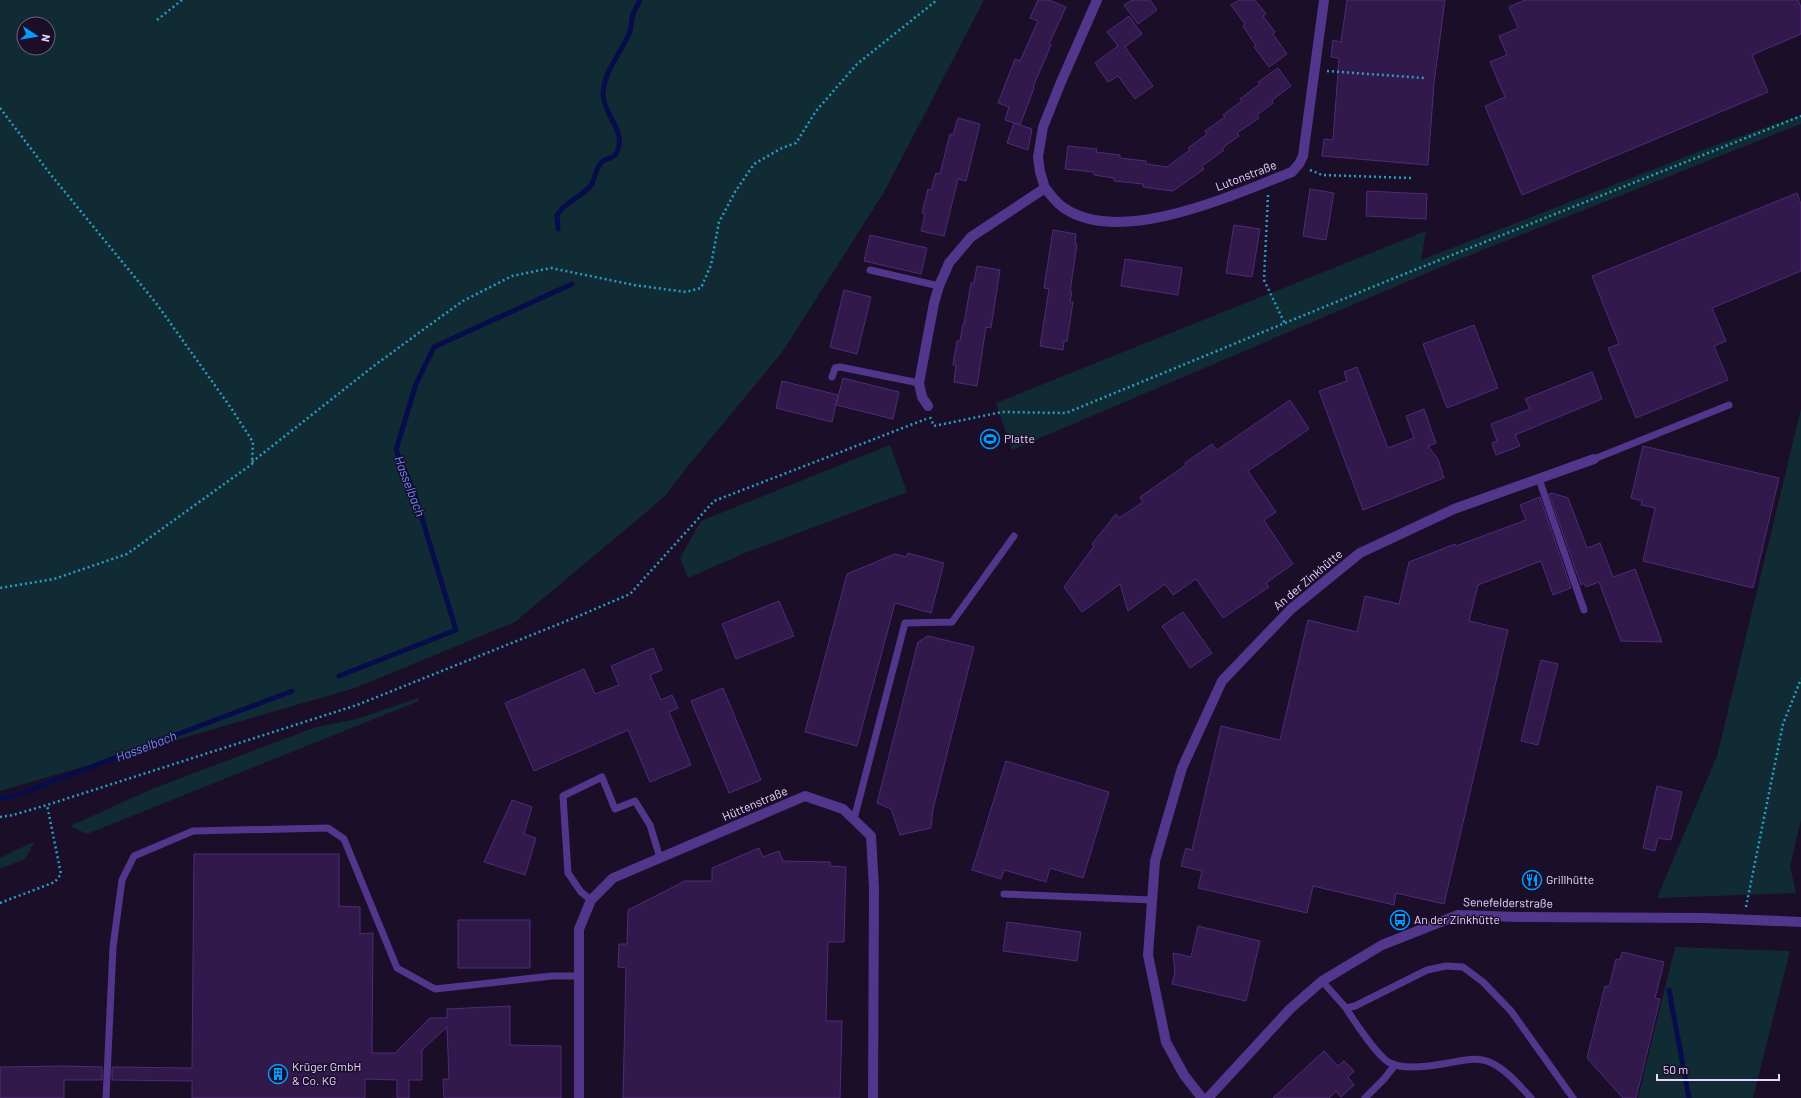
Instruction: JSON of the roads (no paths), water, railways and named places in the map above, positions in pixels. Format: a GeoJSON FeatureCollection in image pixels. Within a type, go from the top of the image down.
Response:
{"type":"FeatureCollection","features":[{"type":"Feature","properties":{"kind":"street"},"geometry":{"type":"LineString","coordinates":[[928,406],[920,391],[919,383],[934,304],[939,286],[949,264],[971,237],[1045,188],[1040,172],[1038,157],[1043,127],[1061,82],[1098,0]]}},
{"type":"Feature","properties":{"kind":"street","name":"Lutonstraße"},"geometry":{"type":"LineString","coordinates":[[1045,188],[1056,201],[1070,211],[1090,218],[1117,222],[1156,218],[1196,209],[1292,172],[1299,164],[1304,149],[1324,0]]}},
{"type":"Feature","properties":{"kind":"street","name":"An der Zinkhütte"},"geometry":{"type":"LineString","coordinates":[[1202,1098],[1184,1075],[1166,1042],[1148,956],[1155,861],[1182,768],[1222,681],[1291,608],[1360,553],[1454,509],[1594,459]]}},
{"type":"Feature","properties":{"kind":"street","name":"Hüttenstraße"},"geometry":{"type":"LineString","coordinates":[[579,1098],[579,930],[591,900],[613,878],[805,796],[844,809],[871,836],[874,888],[873,1098]]}},
{"type":"Feature","properties":{"kind":"street","name":"Senefelderstraße"},"geometry":{"type":"LineString","coordinates":[[1208,1098],[1290,1009],[1322,981],[1382,945],[1458,915],[1801,922]]}},
{"type":"Feature","properties":{"kind":"lane"},"geometry":{"type":"LineString","coordinates":[[870,270],[939,286]]}},
{"type":"Feature","properties":{"kind":"lane"},"geometry":{"type":"LineString","coordinates":[[832,377],[835,368],[840,368],[919,383]]}},
{"type":"Feature","properties":{"kind":"lane"},"geometry":{"type":"LineString","coordinates":[[1594,459],[1729,405]]}},
{"type":"Feature","properties":{"kind":"lane"},"geometry":{"type":"LineString","coordinates":[[1539,479],[1584,610]]}},
{"type":"Feature","properties":{"kind":"lane"},"geometry":{"type":"LineString","coordinates":[[854,819],[905,623],[952,622],[1014,536]]}},
{"type":"Feature","properties":{"kind":"lane"},"geometry":{"type":"LineString","coordinates":[[591,900],[581,892],[568,873],[563,796],[602,777],[615,809],[635,801],[650,824],[660,858]]}},
{"type":"Feature","properties":{"kind":"lane"},"geometry":{"type":"LineString","coordinates":[[106,1098],[113,947],[122,880],[134,856],[193,831],[328,828],[344,839],[398,968],[436,989],[552,976],[579,976]]}},
{"type":"Feature","properties":{"kind":"lane"},"geometry":{"type":"LineString","coordinates":[[1004,894],[1152,900]]}},
{"type":"Feature","properties":{"kind":"lane"},"geometry":{"type":"LineString","coordinates":[[1346,1008],[1367,1001],[1427,970],[1446,966],[1463,967],[1483,982],[1511,1012],[1573,1098]]}},
{"type":"Feature","properties":{"kind":"lane"},"geometry":{"type":"LineString","coordinates":[[1322,981],[1346,1008],[1383,1058],[1396,1065],[1430,1066],[1472,1059],[1487,1061],[1503,1070],[1531,1098]]}},
{"type":"Feature","properties":{"kind":"lane"},"geometry":{"type":"LineString","coordinates":[[1365,1098],[1384,1080],[1396,1065]]}},
{"type":"Feature","properties":{"kind":"waterway","name":"Hasselbach"},"geometry":{"type":"LineString","coordinates":[[558,229],[557,215],[568,203],[582,194],[593,182],[600,163],[611,158],[617,152],[619,137],[604,102],[604,87],[609,71],[629,34],[633,14],[640,0]]}},
{"type":"Feature","properties":{"kind":"waterway","name":"Hasselbach"},"geometry":{"type":"LineString","coordinates":[[339,676],[456,630],[414,492],[396,450],[416,384],[434,347],[572,284]]}},
{"type":"Feature","properties":{"kind":"waterway","name":"Hasselbach"},"geometry":{"type":"LineString","coordinates":[[0,798],[14,796],[292,691]]}},
{"type":"Feature","properties":{"kind":"waterway"},"geometry":{"type":"LineString","coordinates":[[1669,990],[1689,1098]]}},
{"type":"Feature","properties":{"kind":"place","name":"Platte"},"geometry":{"type":"Point","coordinates":[990,439]}},
{"type":"Feature","properties":{"kind":"place","name":"Grillhütte"},"geometry":{"type":"Point","coordinates":[1532,880]}},
{"type":"Feature","properties":{"kind":"place","name":"An der Zinkhütte"},"geometry":{"type":"Point","coordinates":[1400,920]}},
{"type":"Feature","properties":{"kind":"place","name":"Krüger GmbH & Co. KG"},"geometry":{"type":"Point","coordinates":[278,1074]}}]}
